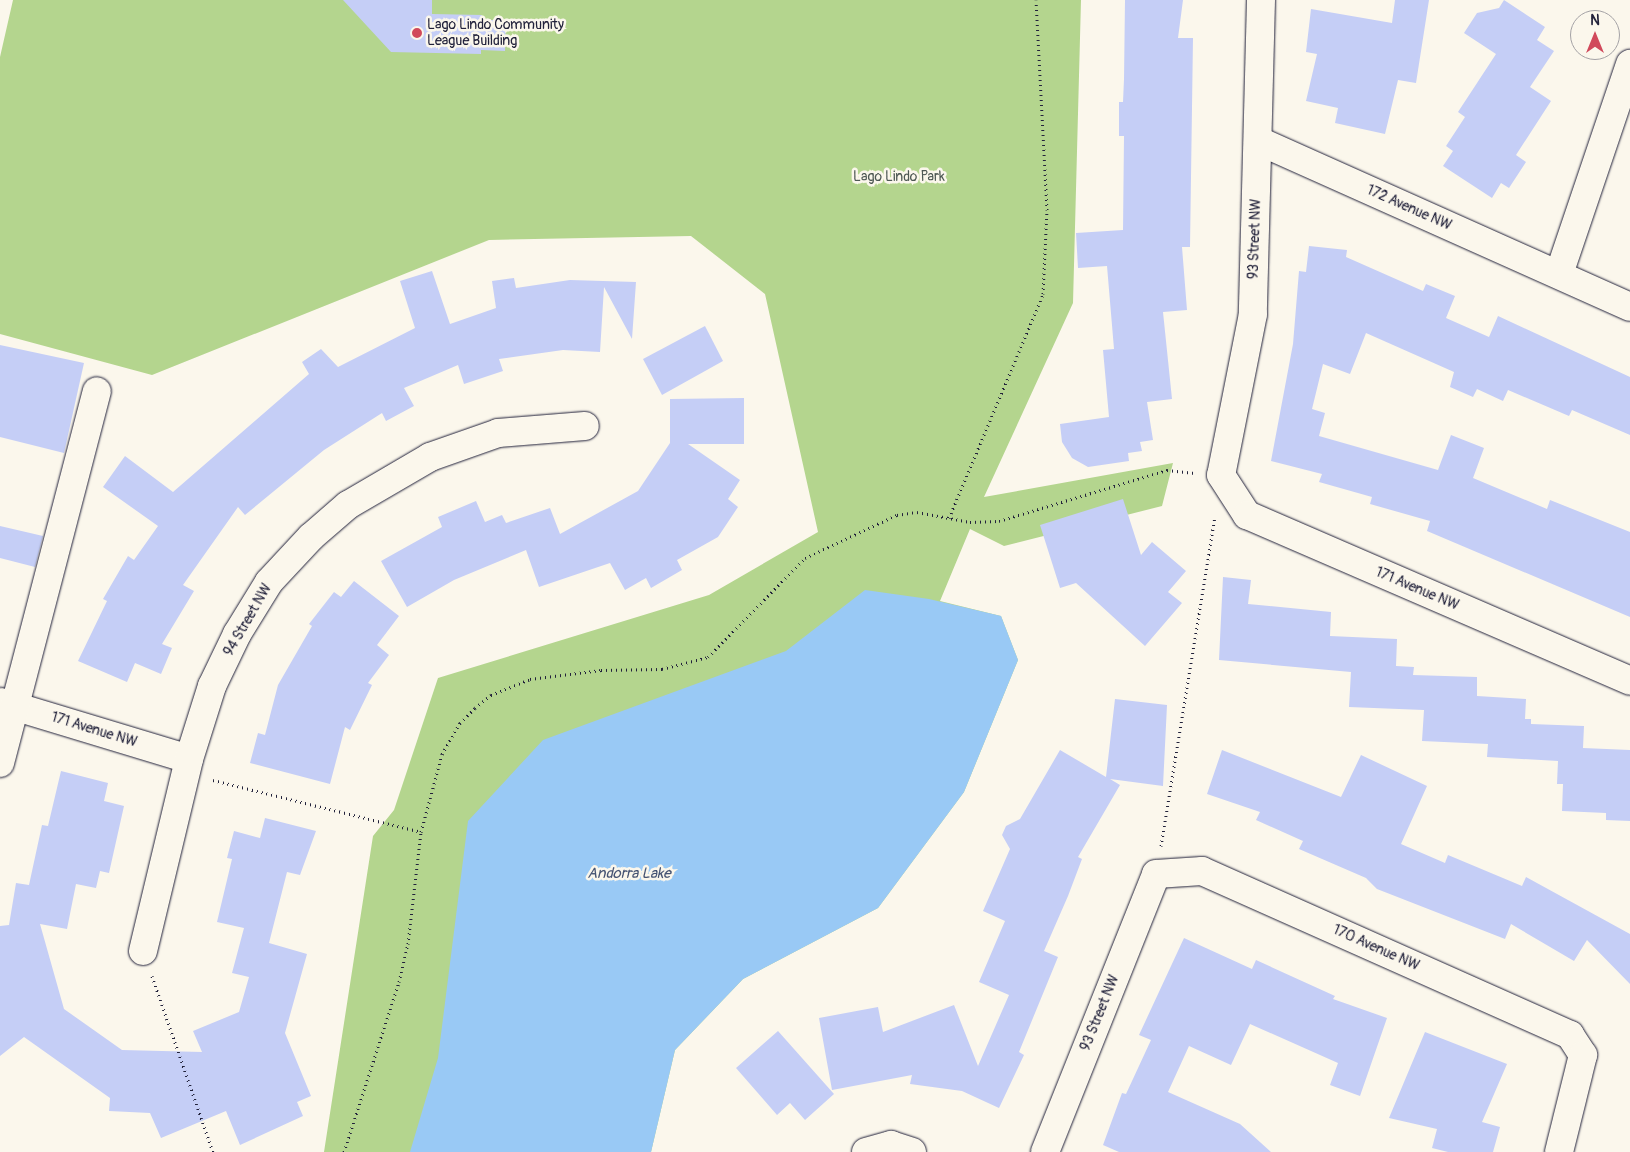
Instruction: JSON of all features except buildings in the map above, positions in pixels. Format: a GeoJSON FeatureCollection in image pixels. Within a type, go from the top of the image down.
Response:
{"type":"FeatureCollection","features":[{"type":"Feature","properties":{"kind":"street","name":"93 Street NW"},"geometry":{"type":"LineString","coordinates":[[1221,475],[1253,314],[1259,141],[1261,0]]}},
{"type":"Feature","properties":{"kind":"street"},"geometry":{"type":"LineString","coordinates":[[1560,274],[1630,64]]}},
{"type":"Feature","properties":{"kind":"street","name":"172 Avenue NW"},"geometry":{"type":"LineString","coordinates":[[1259,141],[1560,274],[1630,307]]}},
{"type":"Feature","properties":{"kind":"street"},"geometry":{"type":"LineString","coordinates":[[0,762],[7,704],[97,391]]}},
{"type":"Feature","properties":{"kind":"street","name":"94 Street NW"},"geometry":{"type":"LineString","coordinates":[[143,951],[188,759],[212,686],[238,634],[269,582],[311,537],[348,504],[382,482],[470,441],[498,433],[586,426]]}},
{"type":"Feature","properties":{"kind":"street","name":"171 Avenue NW"},"geometry":{"type":"LineString","coordinates":[[1221,475],[1247,516],[1630,681]]}},
{"type":"Feature","properties":{"kind":"street","name":"171 Avenue NW"},"geometry":{"type":"LineString","coordinates":[[7,704],[188,759]]}},
{"type":"Feature","properties":{"kind":"street","name":"170 Avenue NW"},"geometry":{"type":"LineString","coordinates":[[1156,874],[1202,871],[1570,1035],[1583,1055],[1559,1152]]}},
{"type":"Feature","properties":{"kind":"street","name":"93 Street NW"},"geometry":{"type":"LineString","coordinates":[[1045,1152],[1156,874]]}},
{"type":"Feature","properties":{"kind":"street"},"geometry":{"type":"LineString","coordinates":[[866,1152],[891,1145],[912,1152]]}},
{"type":"Feature","properties":{"kind":"path"},"geometry":{"type":"LineString","coordinates":[[949,518],[1043,294],[1047,210],[1036,0]]}},
{"type":"Feature","properties":{"kind":"path"},"geometry":{"type":"LineString","coordinates":[[344,1152],[400,982],[408,944],[421,832],[442,754],[460,723],[491,695],[550,675],[662,669],[694,663],[722,646],[805,558],[897,515],[917,512],[949,518],[999,521],[1167,470],[1221,475],[1156,874]]}},
{"type":"Feature","properties":{"kind":"path"},"geometry":{"type":"LineString","coordinates":[[188,759],[210,779],[421,832]]}},
{"type":"Feature","properties":{"kind":"path"},"geometry":{"type":"LineString","coordinates":[[143,951],[213,1152]]}},
{"type":"Feature","properties":{"kind":"green space","name":"Lago Lindo Park"},"geometry":{"type":"Polygon","coordinates":[[[13,0],[1081,0],[1073,303],[984,497],[1173,463],[1162,506],[1004,546],[970,529],[940,601],[1001,616],[1018,660],[964,792],[878,908],[743,979],[675,1050],[651,1152],[324,1152],[373,836],[394,810],[438,678],[709,595],[818,532],[765,294],[691,236],[489,240],[152,375],[0,334],[0,57],[13,0]]]}},
{"type":"Feature","properties":{"kind":"water","name":"Andorra Lake"},"geometry":{"type":"Polygon","coordinates":[[[865,590],[929,599],[1001,616],[1018,660],[964,792],[878,908],[743,979],[675,1050],[651,1152],[410,1152],[438,1058],[468,821],[543,740],[786,651],[865,590]]]}},
{"type":"Feature","properties":{"kind":"place","name":"Lago Lindo Community League Building"},"geometry":{"type":"Point","coordinates":[417,33]}}]}
